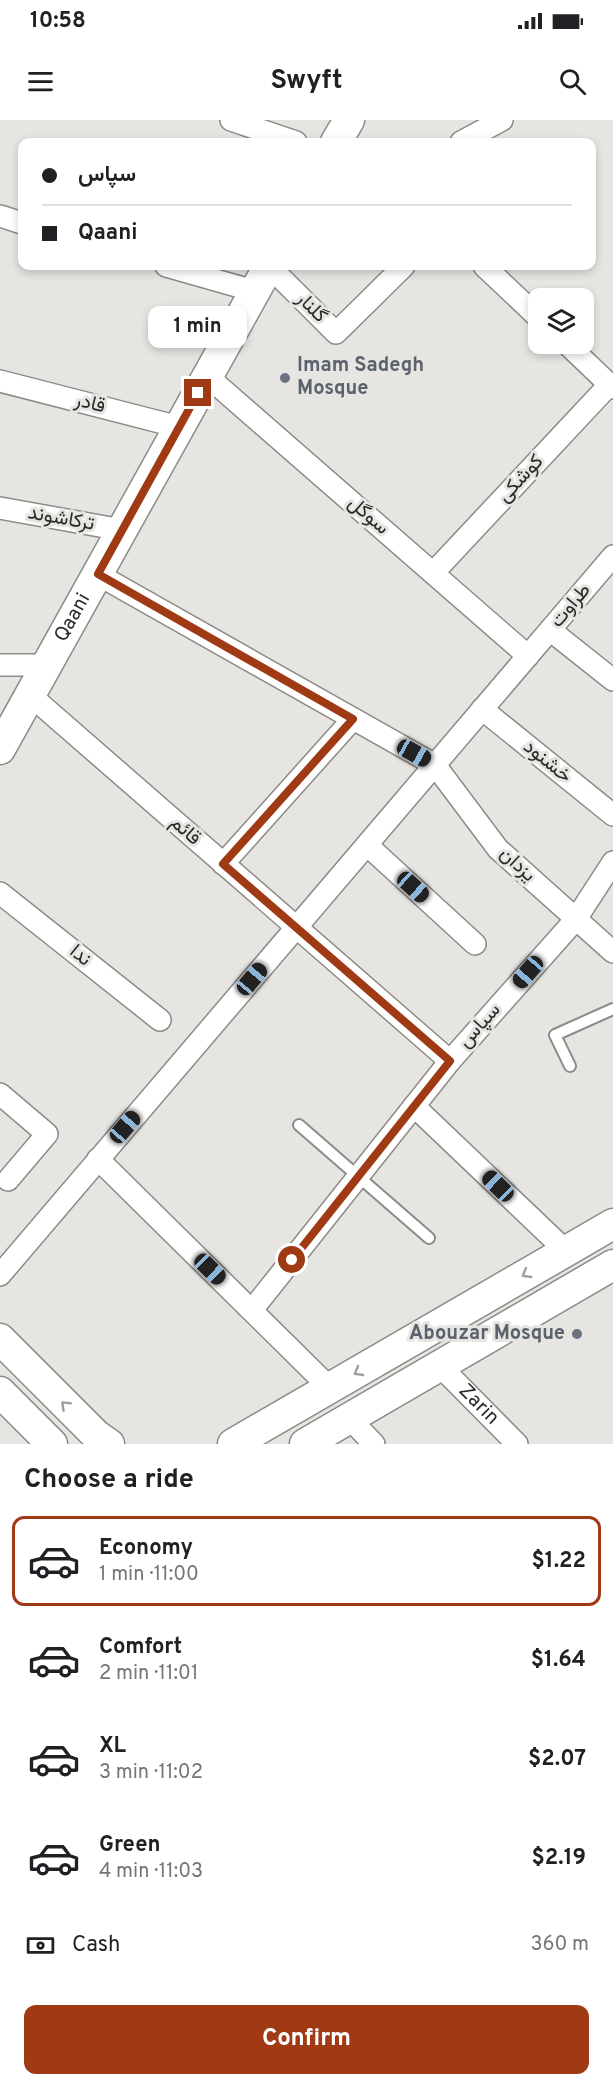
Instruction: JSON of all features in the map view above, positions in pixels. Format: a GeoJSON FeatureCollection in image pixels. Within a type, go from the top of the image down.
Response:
{"type":"FeatureCollection","features":[{"type":"Feature","properties":{"kind":"main road","name":"Qaani"},"geometry":{"type":"LineString","coordinates":[[0,749],[267,270]]}},
{"type":"Feature","properties":{"kind":"main road"},"geometry":{"type":"LineString","coordinates":[[233,1444],[613,1224]]}},
{"type":"Feature","properties":{"kind":"main road"},"geometry":{"type":"LineString","coordinates":[[305,1444],[613,1265]]}},
{"type":"Feature","properties":{"kind":"main road"},"geometry":{"type":"LineString","coordinates":[[0,1339],[89,1428],[109,1444]]}},
{"type":"Feature","properties":{"kind":"main road"},"geometry":{"type":"LineString","coordinates":[[0,1392],[52,1444]]}},
{"type":"Feature","properties":{"kind":"street"},"geometry":{"type":"LineString","coordinates":[[231,120],[285,138]]}},
{"type":"Feature","properties":{"kind":"street"},"geometry":{"type":"LineString","coordinates":[[468,138],[502,120]]}},
{"type":"Feature","properties":{"kind":"street"},"geometry":{"type":"LineString","coordinates":[[0,216],[18,222]]}},
{"type":"Feature","properties":{"kind":"street"},"geometry":{"type":"LineString","coordinates":[[180,270],[254,291]]}},
{"type":"Feature","properties":{"kind":"street","name":"گلنار"},"geometry":{"type":"LineString","coordinates":[[273,270],[336,333],[400,270]]}},
{"type":"Feature","properties":{"kind":"street"},"geometry":{"type":"LineString","coordinates":[[488,270],[528,308]]}},
{"type":"Feature","properties":{"kind":"street"},"geometry":{"type":"LineString","coordinates":[[577,354],[611,386]]}},
{"type":"Feature","properties":{"kind":"street","name":"سوگل"},"geometry":{"type":"LineString","coordinates":[[207,376],[528,656]]}},
{"type":"Feature","properties":{"kind":"street","name":"قادر"},"geometry":{"type":"LineString","coordinates":[[0,381],[179,427]]}},
{"type":"Feature","properties":{"kind":"street","name":"کوشکی"},"geometry":{"type":"LineString","coordinates":[[433,573],[611,386]]}},
{"type":"Feature","properties":{"kind":"street","name":"ترکاشوند"},"geometry":{"type":"LineString","coordinates":[[0,508],[122,530]]}},
{"type":"Feature","properties":{"kind":"street","name":"طراوت"},"geometry":{"type":"LineString","coordinates":[[0,1275],[613,556]]}},
{"type":"Feature","properties":{"kind":"street"},"geometry":{"type":"LineString","coordinates":[[98,574],[435,765]]}},
{"type":"Feature","properties":{"kind":"street"},"geometry":{"type":"LineString","coordinates":[[550,630],[613,680]]}},
{"type":"Feature","properties":{"kind":"street"},"geometry":{"type":"LineString","coordinates":[[0,664],[47,665]]}},
{"type":"Feature","properties":{"kind":"street","name":"قائم"},"geometry":{"type":"LineString","coordinates":[[30,695],[450,1061]]}},
{"type":"Feature","properties":{"kind":"street","name":"خشنود"},"geometry":{"type":"LineString","coordinates":[[482,709],[613,815]]}},
{"type":"Feature","properties":{"kind":"street"},"geometry":{"type":"LineString","coordinates":[[223,864],[353,719]]}},
{"type":"Feature","properties":{"kind":"street","name":"یزدان"},"geometry":{"type":"LineString","coordinates":[[435,765],[498,849],[613,952]]}},
{"type":"Feature","properties":{"kind":"street"},"geometry":{"type":"LineString","coordinates":[[367,845],[476,944]]}},
{"type":"Feature","properties":{"kind":"street","name":"سپاس"},"geometry":{"type":"LineString","coordinates":[[252,1310],[450,1061],[576,919],[613,862]]}},
{"type":"Feature","properties":{"kind":"street","name":"ندا"},"geometry":{"type":"LineString","coordinates":[[0,893],[160,1020]]}},
{"type":"Feature","properties":{"kind":"street"},"geometry":{"type":"LineString","coordinates":[[0,1094],[47,1134],[8,1180]]}},
{"type":"Feature","properties":{"kind":"street"},"geometry":{"type":"LineString","coordinates":[[414,1106],[566,1251]]}},
{"type":"Feature","properties":{"kind":"street"},"geometry":{"type":"LineString","coordinates":[[98,1159],[330,1388]]}},
{"type":"Feature","properties":{"kind":"street","name":"Zarin"},"geometry":{"type":"LineString","coordinates":[[439,1365],[517,1444]]}},
{"type":"Feature","properties":{"kind":"street"},"geometry":{"type":"LineString","coordinates":[[349,1418],[374,1444]]}},
{"type":"Feature","properties":{"kind":"lane"},"geometry":{"type":"LineString","coordinates":[[570,1066],[555,1035],[613,1009]]}},
{"type":"Feature","properties":{"kind":"lane"},"geometry":{"type":"LineString","coordinates":[[299,1125],[429,1238]]}},
{"type":"Feature","properties":{"kind":"place","name":"Imam Sadegh Mosque"},"geometry":{"type":"Point","coordinates":[285,378]}},
{"type":"Feature","properties":{"kind":"place","name":"Abouzar Mosque"},"geometry":{"type":"Point","coordinates":[577,1334]}},
{"type":"Feature","properties":{"kind":"route"},"geometry":{"type":"LineString","coordinates":[[198,393],[98,574],[353,719],[223,864],[450,1061],[292,1260]]}}]}
